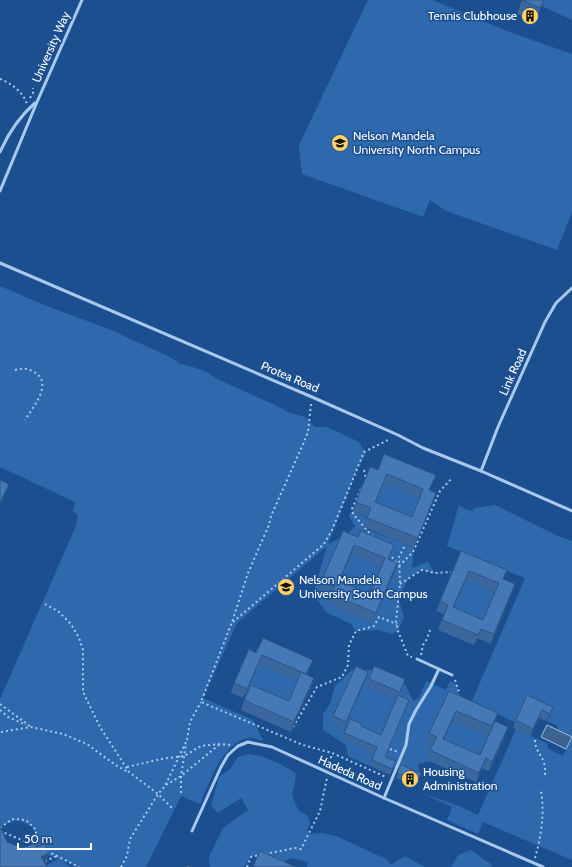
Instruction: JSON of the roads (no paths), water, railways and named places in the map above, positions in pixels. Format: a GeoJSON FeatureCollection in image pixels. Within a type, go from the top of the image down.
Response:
{"type":"FeatureCollection","features":[{"type":"Feature","properties":{"kind":"lane","name":"University Way"},"geometry":{"type":"LineString","coordinates":[[0,192],[36,102],[82,0]]}},
{"type":"Feature","properties":{"kind":"lane","name":"University Way"},"geometry":{"type":"LineString","coordinates":[[0,152],[9,133],[28,109],[36,102]]}},
{"type":"Feature","properties":{"kind":"lane","name":"Protea Road"},"geometry":{"type":"LineString","coordinates":[[0,263],[312,397],[398,435],[423,448],[481,471],[572,511]]}},
{"type":"Feature","properties":{"kind":"lane","name":"Link Road"},"geometry":{"type":"LineString","coordinates":[[481,471],[498,427],[545,322],[556,303],[572,288]]}},
{"type":"Feature","properties":{"kind":"lane"},"geometry":{"type":"LineString","coordinates":[[417,659],[452,675]]}},
{"type":"Feature","properties":{"kind":"lane"},"geometry":{"type":"LineString","coordinates":[[384,798],[406,745],[409,724],[439,669]]}},
{"type":"Feature","properties":{"kind":"lane","name":"Hadeda Road"},"geometry":{"type":"LineString","coordinates":[[192,831],[228,755],[238,746],[248,742],[272,747],[384,798],[543,867]]}},
{"type":"Feature","properties":{"kind":"place","name":"Tennis Clubhouse"},"geometry":{"type":"Point","coordinates":[530,16]}},
{"type":"Feature","properties":{"kind":"place","name":"Nelson Mandela University North Campus"},"geometry":{"type":"Point","coordinates":[340,143]}},
{"type":"Feature","properties":{"kind":"place","name":"Nelson Mandela University South Campus"},"geometry":{"type":"Point","coordinates":[286,587]}},
{"type":"Feature","properties":{"kind":"place","name":"Housing Administration"},"geometry":{"type":"Point","coordinates":[410,779]}}]}
